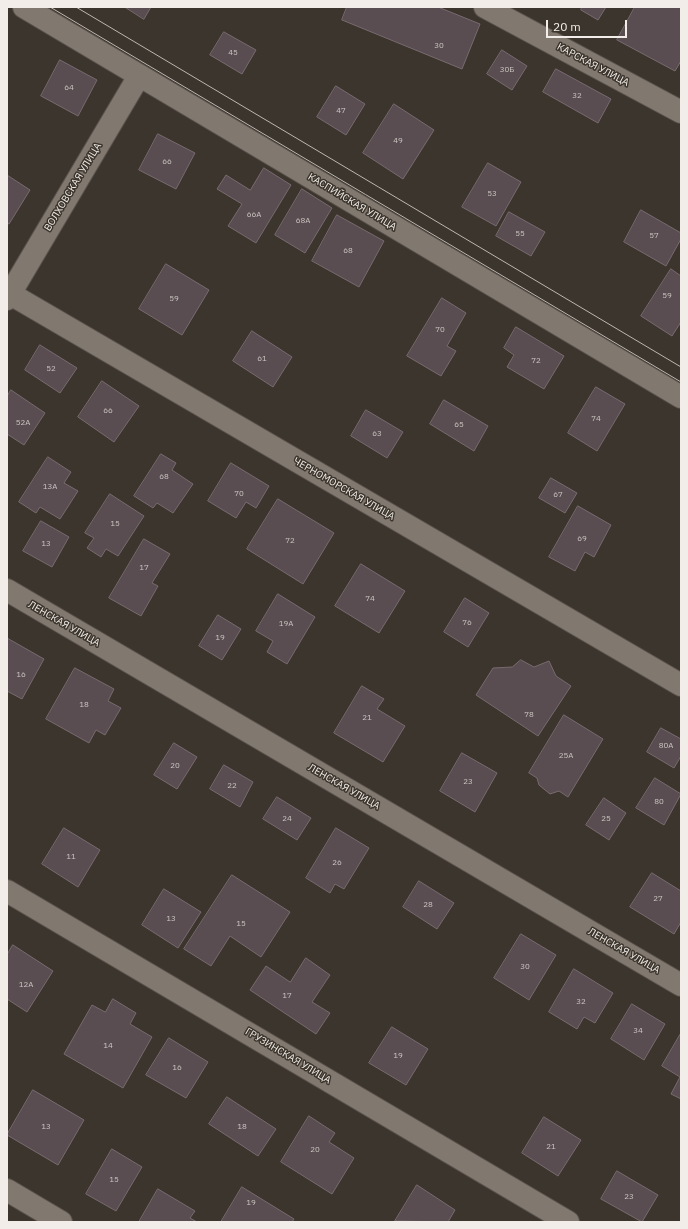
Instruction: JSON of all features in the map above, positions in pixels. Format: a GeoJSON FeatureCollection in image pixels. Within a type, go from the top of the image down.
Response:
{"type":"FeatureCollection","features":[{"type":"Feature","properties":{"kind":"street","name":"КАСПИЙСКАЯ УЛИЦА"},"geometry":{"type":"LineString","coordinates":[[24,7],[681,397]]}},
{"type":"Feature","properties":{"kind":"street","name":"КАРСКАЯ УЛИЦА"},"geometry":{"type":"LineString","coordinates":[[485,7],[681,112]]}},
{"type":"Feature","properties":{"kind":"street","name":"ВОЛХОВСКАЯ УЛИЦА"},"geometry":{"type":"LineString","coordinates":[[8,295],[139,76]]}},
{"type":"Feature","properties":{"kind":"street","name":"ЧЕРНОМОРСКАЯ УЛИЦА"},"geometry":{"type":"LineString","coordinates":[[8,295],[681,685]]}},
{"type":"Feature","properties":{"kind":"street","name":"ЛЕНСКАЯ УЛИЦА"},"geometry":{"type":"LineString","coordinates":[[7,590],[681,984]]}},
{"type":"Feature","properties":{"kind":"street","name":"ГРУЗИНСКАЯ УЛИЦА"},"geometry":{"type":"LineString","coordinates":[[7,891],[568,1222]]}},
{"type":"Feature","properties":{"kind":"street"},"geometry":{"type":"LineString","coordinates":[[7,1190],[61,1222]]}},
{"type":"Feature","properties":{"kind":"building"},"geometry":{"type":"Polygon","coordinates":[[[125,7],[151,7],[144,19],[125,7]]]}},
{"type":"Feature","properties":{"kind":"building"},"geometry":{"type":"Polygon","coordinates":[[[347,7],[438,7],[480,24],[462,69],[342,20],[347,7]]]}},
{"type":"Feature","properties":{"kind":"building"},"geometry":{"type":"Polygon","coordinates":[[[582,7],[606,7],[598,20],[581,10],[582,7]]]}},
{"type":"Feature","properties":{"kind":"building"},"geometry":{"type":"Polygon","coordinates":[[[635,7],[681,7],[681,61],[675,71],[617,40],[635,7]]]}},
{"type":"Feature","properties":{"kind":"building"},"geometry":{"type":"Polygon","coordinates":[[[224,32],[256,50],[242,74],[210,55],[224,32]]]}},
{"type":"Feature","properties":{"kind":"building"},"geometry":{"type":"Polygon","coordinates":[[[502,50],[527,66],[512,90],[487,74],[502,50]]]}},
{"type":"Feature","properties":{"kind":"building"},"geometry":{"type":"Polygon","coordinates":[[[60,60],[97,80],[78,116],[41,96],[60,60]]]}},
{"type":"Feature","properties":{"kind":"building"},"geometry":{"type":"Polygon","coordinates":[[[556,69],[611,99],[598,123],[543,92],[556,69]]]}},
{"type":"Feature","properties":{"kind":"building"},"geometry":{"type":"Polygon","coordinates":[[[336,86],[365,104],[346,135],[317,117],[336,86]]]}},
{"type":"Feature","properties":{"kind":"building"},"geometry":{"type":"Polygon","coordinates":[[[394,104],[434,130],[403,179],[363,153],[394,104]]]}},
{"type":"Feature","properties":{"kind":"building"},"geometry":{"type":"Polygon","coordinates":[[[158,134],[195,153],[176,189],[139,170],[158,134]]]}},
{"type":"Feature","properties":{"kind":"building"},"geometry":{"type":"Polygon","coordinates":[[[488,163],[521,182],[496,226],[462,207],[488,163]]]}},
{"type":"Feature","properties":{"kind":"building"},"geometry":{"type":"Polygon","coordinates":[[[264,168],[291,185],[256,243],[228,226],[242,204],[217,189],[226,175],[250,190],[264,168]]]}},
{"type":"Feature","properties":{"kind":"building"},"geometry":{"type":"Polygon","coordinates":[[[7,175],[30,190],[9,224],[7,223],[7,175]]]}},
{"type":"Feature","properties":{"kind":"building"},"geometry":{"type":"Polygon","coordinates":[[[302,189],[332,208],[305,253],[275,235],[302,189]]]}},
{"type":"Feature","properties":{"kind":"building"},"geometry":{"type":"Polygon","coordinates":[[[641,210],[681,233],[681,239],[666,266],[624,242],[641,210]]]}},
{"type":"Feature","properties":{"kind":"building"},"geometry":{"type":"Polygon","coordinates":[[[509,212],[545,232],[531,256],[496,236],[509,212]]]}},
{"type":"Feature","properties":{"kind":"building"},"geometry":{"type":"Polygon","coordinates":[[[337,215],[384,241],[359,287],[312,261],[337,215]]]}},
{"type":"Feature","properties":{"kind":"building"},"geometry":{"type":"Polygon","coordinates":[[[166,264],[209,290],[182,335],[139,309],[166,264]]]}},
{"type":"Feature","properties":{"kind":"building"},"geometry":{"type":"Polygon","coordinates":[[[671,269],[681,276],[681,322],[672,336],[641,316],[671,269]]]}},
{"type":"Feature","properties":{"kind":"building"},"geometry":{"type":"Polygon","coordinates":[[[442,298],[466,313],[447,346],[456,351],[441,376],[407,356],[442,298]]]}},
{"type":"Feature","properties":{"kind":"building"},"geometry":{"type":"Polygon","coordinates":[[[516,327],[564,356],[544,389],[507,367],[514,355],[504,348],[516,327]]]}},
{"type":"Feature","properties":{"kind":"building"},"geometry":{"type":"Polygon","coordinates":[[[252,331],[292,357],[273,387],[233,361],[252,331]]]}},
{"type":"Feature","properties":{"kind":"building"},"geometry":{"type":"Polygon","coordinates":[[[40,345],[77,368],[60,393],[25,370],[40,345]]]}},
{"type":"Feature","properties":{"kind":"building"},"geometry":{"type":"Polygon","coordinates":[[[102,381],[139,406],[114,442],[78,417],[102,381]]]}},
{"type":"Feature","properties":{"kind":"building"},"geometry":{"type":"Polygon","coordinates":[[[596,387],[625,404],[597,451],[568,433],[596,387]]]}},
{"type":"Feature","properties":{"kind":"building"},"geometry":{"type":"Polygon","coordinates":[[[11,390],[45,413],[24,445],[7,434],[7,397],[11,390]]]}},
{"type":"Feature","properties":{"kind":"building"},"geometry":{"type":"Polygon","coordinates":[[[444,400],[488,426],[474,451],[430,424],[444,400]]]}},
{"type":"Feature","properties":{"kind":"building"},"geometry":{"type":"Polygon","coordinates":[[[366,410],[403,432],[387,458],[351,436],[366,410]]]}},
{"type":"Feature","properties":{"kind":"building"},"geometry":{"type":"Polygon","coordinates":[[[161,454],[176,463],[172,470],[193,484],[173,513],[157,503],[153,508],[134,496],[161,454]]]}},
{"type":"Feature","properties":{"kind":"building"},"geometry":{"type":"Polygon","coordinates":[[[48,457],[71,472],[64,483],[78,491],[60,519],[40,507],[36,513],[19,502],[48,457]]]}},
{"type":"Feature","properties":{"kind":"building"},"geometry":{"type":"Polygon","coordinates":[[[231,463],[269,486],[256,508],[246,502],[236,518],[208,501],[231,463]]]}},
{"type":"Feature","properties":{"kind":"building"},"geometry":{"type":"Polygon","coordinates":[[[551,478],[577,493],[565,513],[539,498],[551,478]]]}},
{"type":"Feature","properties":{"kind":"building"},"geometry":{"type":"Polygon","coordinates":[[[110,494],[144,516],[118,556],[106,549],[101,557],[87,548],[94,538],[85,533],[110,494]]]}},
{"type":"Feature","properties":{"kind":"building"},"geometry":{"type":"Polygon","coordinates":[[[278,499],[334,533],[303,584],[247,549],[278,499]]]}},
{"type":"Feature","properties":{"kind":"building"},"geometry":{"type":"Polygon","coordinates":[[[578,506],[611,525],[594,557],[585,552],[575,571],[549,557],[578,506]]]}},
{"type":"Feature","properties":{"kind":"building"},"geometry":{"type":"Polygon","coordinates":[[[41,521],[69,537],[52,567],[23,551],[41,521]]]}},
{"type":"Feature","properties":{"kind":"building"},"geometry":{"type":"Polygon","coordinates":[[[144,539],[170,554],[152,583],[158,586],[141,616],[109,598],[144,539]]]}},
{"type":"Feature","properties":{"kind":"building"},"geometry":{"type":"Polygon","coordinates":[[[361,564],[405,591],[379,633],[335,606],[361,564]]]}},
{"type":"Feature","properties":{"kind":"building"},"geometry":{"type":"Polygon","coordinates":[[[278,594],[315,617],[287,664],[267,652],[273,641],[256,631],[278,594]]]}},
{"type":"Feature","properties":{"kind":"building"},"geometry":{"type":"Polygon","coordinates":[[[465,598],[489,613],[468,647],[444,632],[465,598]]]}},
{"type":"Feature","properties":{"kind":"building"},"geometry":{"type":"Polygon","coordinates":[[[218,615],[241,629],[222,660],[199,646],[218,615]]]}},
{"type":"Feature","properties":{"kind":"building"},"geometry":{"type":"Polygon","coordinates":[[[7,638],[44,659],[22,699],[7,691],[7,638]]]}},
{"type":"Feature","properties":{"kind":"building"},"geometry":{"type":"Polygon","coordinates":[[[521,660],[534,667],[549,661],[556,676],[571,686],[538,736],[476,695],[493,668],[512,667],[521,660]]]}},
{"type":"Feature","properties":{"kind":"building"},"geometry":{"type":"Polygon","coordinates":[[[75,668],[114,689],[108,701],[121,708],[105,735],[96,730],[89,743],[46,719],[75,668]]]}},
{"type":"Feature","properties":{"kind":"building"},"geometry":{"type":"Polygon","coordinates":[[[362,686],[384,699],[377,709],[405,726],[383,762],[334,733],[362,686]]]}},
{"type":"Feature","properties":{"kind":"building"},"geometry":{"type":"Polygon","coordinates":[[[564,715],[603,739],[568,797],[559,791],[550,794],[539,785],[537,778],[529,773],[564,715]]]}},
{"type":"Feature","properties":{"kind":"building"},"geometry":{"type":"Polygon","coordinates":[[[661,728],[681,739],[681,756],[674,768],[647,752],[661,728]]]}},
{"type":"Feature","properties":{"kind":"building"},"geometry":{"type":"Polygon","coordinates":[[[174,743],[197,757],[177,789],[154,775],[174,743]]]}},
{"type":"Feature","properties":{"kind":"building"},"geometry":{"type":"Polygon","coordinates":[[[462,753],[497,773],[475,812],[440,791],[462,753]]]}},
{"type":"Feature","properties":{"kind":"building"},"geometry":{"type":"Polygon","coordinates":[[[224,765],[253,782],[240,807],[210,789],[224,765]]]}},
{"type":"Feature","properties":{"kind":"building"},"geometry":{"type":"Polygon","coordinates":[[[655,778],[681,794],[664,825],[636,808],[655,778]]]}},
{"type":"Feature","properties":{"kind":"building"},"geometry":{"type":"Polygon","coordinates":[[[277,797],[311,818],[297,840],[263,819],[277,797]]]}},
{"type":"Feature","properties":{"kind":"building"},"geometry":{"type":"Polygon","coordinates":[[[604,798],[626,813],[609,840],[586,825],[604,798]]]}},
{"type":"Feature","properties":{"kind":"building"},"geometry":{"type":"Polygon","coordinates":[[[64,828],[100,850],[78,887],[42,864],[64,828]]]}},
{"type":"Feature","properties":{"kind":"building"},"geometry":{"type":"Polygon","coordinates":[[[336,828],[369,848],[344,889],[335,884],[330,893],[306,878],[336,828]]]}},
{"type":"Feature","properties":{"kind":"building"},"geometry":{"type":"Polygon","coordinates":[[[652,873],[681,891],[681,922],[674,934],[630,907],[652,873]]]}},
{"type":"Feature","properties":{"kind":"building"},"geometry":{"type":"Polygon","coordinates":[[[232,875],[290,912],[261,957],[230,936],[211,966],[184,949],[232,875]]]}},
{"type":"Feature","properties":{"kind":"building"},"geometry":{"type":"Polygon","coordinates":[[[419,881],[454,903],[437,929],[403,907],[419,881]]]}},
{"type":"Feature","properties":{"kind":"building"},"geometry":{"type":"Polygon","coordinates":[[[164,889],[201,912],[178,948],[142,925],[164,889]]]}},
{"type":"Feature","properties":{"kind":"building"},"geometry":{"type":"Polygon","coordinates":[[[521,934],[556,955],[529,1000],[494,978],[521,934]]]}},
{"type":"Feature","properties":{"kind":"building"},"geometry":{"type":"Polygon","coordinates":[[[13,945],[53,971],[27,1012],[7,999],[7,955],[13,945]]]}},
{"type":"Feature","properties":{"kind":"building"},"geometry":{"type":"Polygon","coordinates":[[[306,958],[330,975],[312,1002],[330,1013],[316,1034],[250,990],[266,966],[290,982],[306,958]]]}},
{"type":"Feature","properties":{"kind":"building"},"geometry":{"type":"Polygon","coordinates":[[[574,969],[613,993],[595,1023],[584,1017],[577,1029],[549,1012],[574,969]]]}},
{"type":"Feature","properties":{"kind":"building"},"geometry":{"type":"Polygon","coordinates":[[[113,999],[136,1013],[130,1024],[152,1037],[123,1088],[64,1054],[92,1005],[105,1012],[113,999]]]}},
{"type":"Feature","properties":{"kind":"building"},"geometry":{"type":"Polygon","coordinates":[[[632,1004],[665,1024],[644,1060],[611,1039],[632,1004]]]}},
{"type":"Feature","properties":{"kind":"building"},"geometry":{"type":"Polygon","coordinates":[[[392,1027],[428,1049],[406,1085],[369,1063],[392,1027]]]}},
{"type":"Feature","properties":{"kind":"building"},"geometry":{"type":"Polygon","coordinates":[[[681,1033],[681,1099],[671,1094],[680,1077],[662,1066],[681,1033]]]}},
{"type":"Feature","properties":{"kind":"building"},"geometry":{"type":"Polygon","coordinates":[[[169,1038],[208,1062],[186,1098],[146,1075],[169,1038]]]}},
{"type":"Feature","properties":{"kind":"building"},"geometry":{"type":"Polygon","coordinates":[[[33,1090],[84,1120],[58,1165],[7,1135],[33,1090]]]}},
{"type":"Feature","properties":{"kind":"building"},"geometry":{"type":"Polygon","coordinates":[[[227,1097],[276,1129],[258,1156],[209,1124],[227,1097]]]}},
{"type":"Feature","properties":{"kind":"building"},"geometry":{"type":"Polygon","coordinates":[[[309,1116],[335,1133],[329,1142],[354,1158],[332,1194],[281,1162],[309,1116]]]}},
{"type":"Feature","properties":{"kind":"building"},"geometry":{"type":"Polygon","coordinates":[[[544,1117],[581,1140],[558,1176],[522,1153],[544,1117]]]}},
{"type":"Feature","properties":{"kind":"building"},"geometry":{"type":"Polygon","coordinates":[[[112,1149],[142,1167],[116,1211],[86,1194],[112,1149]]]}},
{"type":"Feature","properties":{"kind":"building"},"geometry":{"type":"Polygon","coordinates":[[[617,1171],[658,1195],[642,1222],[601,1199],[617,1171]]]}},
{"type":"Feature","properties":{"kind":"building"},"geometry":{"type":"Polygon","coordinates":[[[417,1185],[455,1210],[448,1222],[395,1221],[417,1185]]]}},
{"type":"Feature","properties":{"kind":"building"},"geometry":{"type":"Polygon","coordinates":[[[242,1187],[294,1219],[292,1222],[221,1222],[242,1187]]]}},
{"type":"Feature","properties":{"kind":"building"},"geometry":{"type":"Polygon","coordinates":[[[158,1189],[195,1211],[190,1218],[197,1222],[139,1222],[158,1189]]]}},
{"type":"Feature","properties":{"kind":"tram line"},"geometry":{"type":"LineString","coordinates":[[50,7],[681,382]]}},
{"type":"Feature","properties":{"kind":"tram line"},"geometry":{"type":"LineString","coordinates":[[76,7],[681,367]]}}]}
